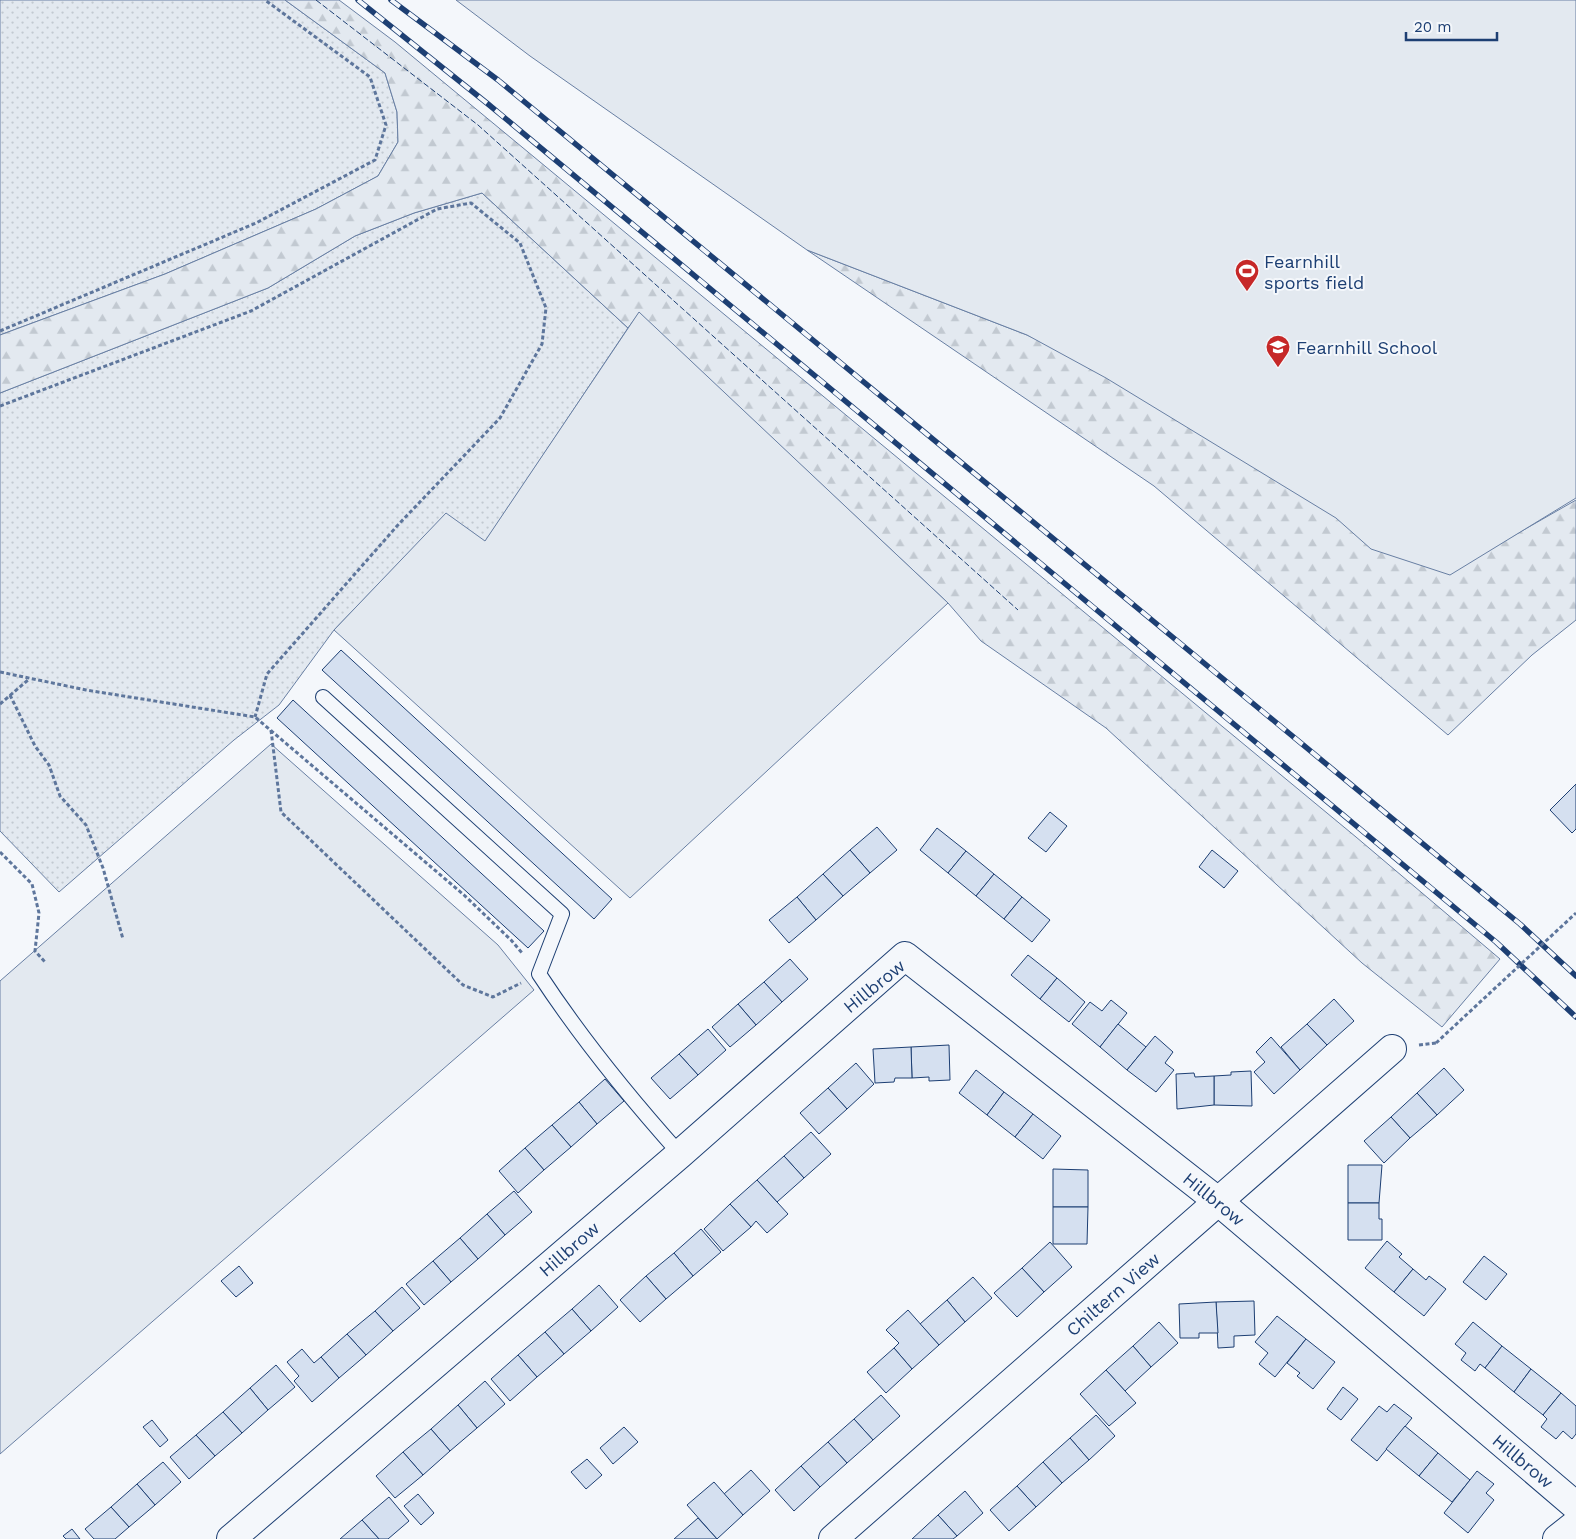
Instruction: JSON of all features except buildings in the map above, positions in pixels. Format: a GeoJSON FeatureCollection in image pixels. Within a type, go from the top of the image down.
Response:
{"type":"FeatureCollection","features":[{"type":"Feature","properties":{"kind":"street","name":"Hillbrow"},"geometry":{"type":"LineString","coordinates":[[231,1539],[680,1154],[905,956],[1218,1202],[1576,1506]]}},
{"type":"Feature","properties":{"kind":"street","name":"Chiltern View"},"geometry":{"type":"LineString","coordinates":[[833,1539],[1392,1049]]}},
{"type":"Feature","properties":{"kind":"street"},"geometry":{"type":"LineString","coordinates":[[1557,1539],[1576,1524]]}},
{"type":"Feature","properties":{"kind":"lane"},"geometry":{"type":"LineString","coordinates":[[323,697],[562,914],[539,974],[574,1026],[648,1118],[680,1154]]}},
{"type":"Feature","properties":{"kind":"path"},"geometry":{"type":"LineString","coordinates":[[0,331],[256,223],[376,160],[386,125],[370,77],[265,0]]}},
{"type":"Feature","properties":{"kind":"path"},"geometry":{"type":"LineString","coordinates":[[0,406],[250,311],[437,209],[471,203],[520,243],[546,308],[542,344],[500,418],[397,526],[267,674],[255,717]]}},
{"type":"Feature","properties":{"kind":"path"},"geometry":{"type":"LineString","coordinates":[[0,672],[28,680],[255,717],[271,730],[464,894],[511,940],[539,974],[493,997],[463,985],[280,812],[271,730]]}},
{"type":"Feature","properties":{"kind":"path"},"geometry":{"type":"LineString","coordinates":[[0,704],[28,680]]}},
{"type":"Feature","properties":{"kind":"path"},"geometry":{"type":"LineString","coordinates":[[10,695],[35,746],[49,765],[60,796],[86,825],[103,868],[123,939]]}},
{"type":"Feature","properties":{"kind":"path"},"geometry":{"type":"LineString","coordinates":[[0,852],[32,884],[39,913],[35,951],[45,962]]}},
{"type":"Feature","properties":{"kind":"path"},"geometry":{"type":"LineString","coordinates":[[1436,1043],[1576,913]]}},
{"type":"Feature","properties":{"kind":"green space"},"geometry":{"type":"Polygon","coordinates":[[[0,0],[285,0],[385,73],[397,112],[398,142],[378,176],[316,209],[165,274],[0,335],[0,0]]]}},
{"type":"Feature","properties":{"kind":"green space"},"geometry":{"type":"Polygon","coordinates":[[[285,0],[339,0],[395,42],[1356,837],[1500,959],[1442,1027],[1362,963],[1106,728],[981,641],[948,603],[639,313],[628,328],[482,193],[414,213],[355,236],[268,288],[0,393],[0,335],[165,274],[316,209],[378,176],[398,142],[397,112],[385,73],[285,0]]]}},
{"type":"Feature","properties":{"kind":"green space","name":"Fearnhill sports field"},"geometry":{"type":"Polygon","coordinates":[[[456,0],[1576,0],[1576,498],[1450,575],[1371,549],[1336,518],[1106,378],[1027,335],[807,250],[530,56],[456,0]]]}},
{"type":"Feature","properties":{"kind":"green space"},"geometry":{"type":"Polygon","coordinates":[[[482,193],[628,328],[485,542],[446,514],[334,630],[279,705],[234,740],[59,892],[0,831],[0,393],[268,288],[355,236],[414,213],[482,193]]]}},
{"type":"Feature","properties":{"kind":"green space"},"geometry":{"type":"Polygon","coordinates":[[[807,250],[1027,335],[1492,548],[1576,500],[1576,620],[1532,655],[1448,735],[1154,486],[807,250]]]}},
{"type":"Feature","properties":{"kind":"green space"},"geometry":{"type":"Polygon","coordinates":[[[639,312],[948,603],[630,898],[334,630],[446,513],[485,541],[639,312]]]}},
{"type":"Feature","properties":{"kind":"green space"},"geometry":{"type":"Polygon","coordinates":[[[271,744],[498,945],[534,990],[0,1454],[0,981],[271,744]]]}},
{"type":"Feature","properties":{"kind":"railway"},"geometry":{"type":"LineString","coordinates":[[358,0],[488,104],[1496,942],[1576,1017]]}},
{"type":"Feature","properties":{"kind":"railway"},"geometry":{"type":"LineString","coordinates":[[391,0],[498,80],[1520,924],[1576,976]]}},
{"type":"Feature","properties":{"kind":"fence"},"geometry":{"type":"LineString","coordinates":[[316,0],[478,125],[1018,610]]}},
{"type":"Feature","properties":{"kind":"place","name":"Fearnhill sports field"},"geometry":{"type":"Point","coordinates":[1247,292]}},
{"type":"Feature","properties":{"kind":"place","name":"Fearnhill School"},"geometry":{"type":"Point","coordinates":[1278,368]}}]}
